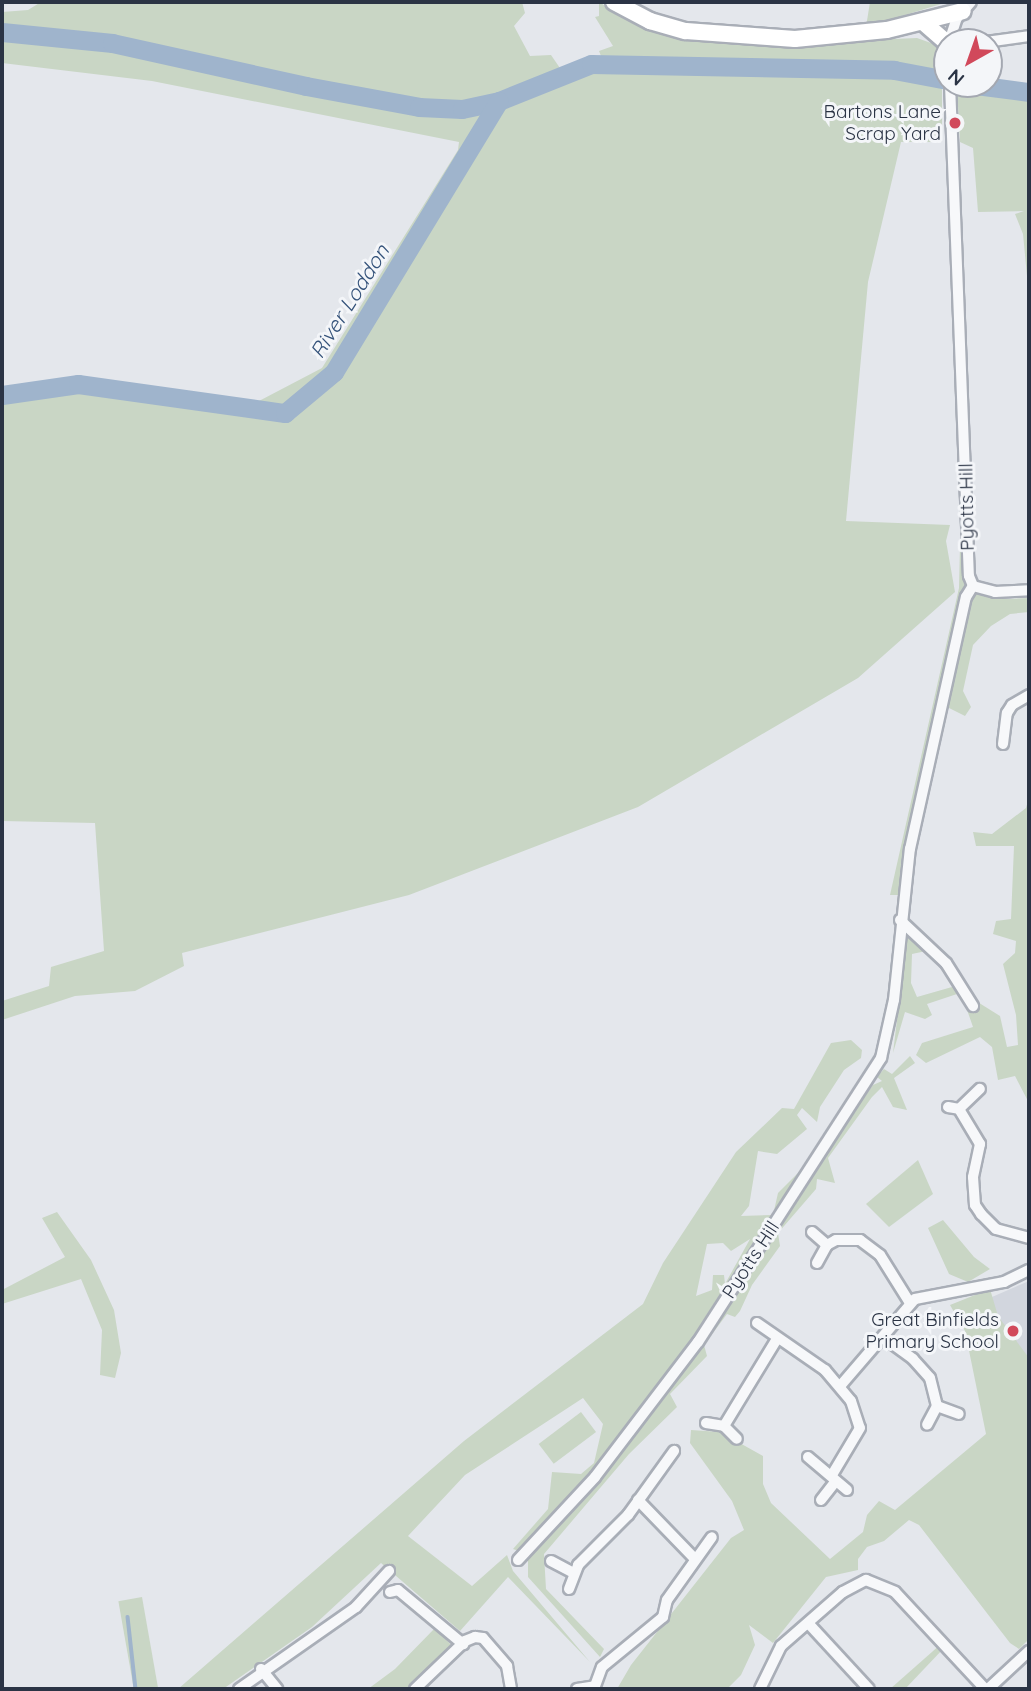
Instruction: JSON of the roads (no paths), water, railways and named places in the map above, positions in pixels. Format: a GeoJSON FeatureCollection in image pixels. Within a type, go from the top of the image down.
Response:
{"type":"FeatureCollection","features":[{"type":"Feature","properties":{"kind":"street"},"geometry":{"type":"LineString","coordinates":[[614,2],[667,27],[738,37],[817,39],[923,22],[964,10]]}},
{"type":"Feature","properties":{"kind":"street"},"geometry":{"type":"LineString","coordinates":[[955,28],[964,10]]}},
{"type":"Feature","properties":{"kind":"street"},"geometry":{"type":"LineString","coordinates":[[923,22],[933,30]]}},
{"type":"Feature","properties":{"kind":"street"},"geometry":{"type":"LineString","coordinates":[[1003,40],[1029,36]]}},
{"type":"Feature","properties":{"kind":"street","name":"Pyotts Hill"},"geometry":{"type":"LineString","coordinates":[[518,1560],[595,1476],[698,1342],[870,1079],[884,1049],[894,1000],[900,920],[910,849],[966,597],[973,586],[969,576],[950,98]]}},
{"type":"Feature","properties":{"kind":"street"},"geometry":{"type":"LineString","coordinates":[[973,586],[995,592],[1029,590]]}},
{"type":"Feature","properties":{"kind":"street"},"geometry":{"type":"LineString","coordinates":[[1003,744],[1006,713],[1012,705],[1029,695]]}},
{"type":"Feature","properties":{"kind":"street"},"geometry":{"type":"LineString","coordinates":[[900,920],[946,963],[973,1006]]}},
{"type":"Feature","properties":{"kind":"street"},"geometry":{"type":"LineString","coordinates":[[980,1089],[953,1108],[980,1144],[973,1177],[975,1205],[996,1229],[1029,1238]]}},
{"type":"Feature","properties":{"kind":"street"},"geometry":{"type":"LineString","coordinates":[[812,1232],[827,1245]]}},
{"type":"Feature","properties":{"kind":"street"},"geometry":{"type":"LineString","coordinates":[[817,1263],[827,1245],[849,1239],[867,1243],[894,1273],[910,1303]]}},
{"type":"Feature","properties":{"kind":"street"},"geometry":{"type":"LineString","coordinates":[[841,1385],[910,1303],[1004,1282],[1029,1270]]}},
{"type":"Feature","properties":{"kind":"street"},"geometry":{"type":"LineString","coordinates":[[757,1324],[810,1358],[841,1385],[859,1418],[860,1428],[821,1500]]}},
{"type":"Feature","properties":{"kind":"street"},"geometry":{"type":"LineString","coordinates":[[883,1337],[924,1369],[937,1406],[927,1425]]}},
{"type":"Feature","properties":{"kind":"street"},"geometry":{"type":"LineString","coordinates":[[724,1426],[777,1339]]}},
{"type":"Feature","properties":{"kind":"street"},"geometry":{"type":"LineString","coordinates":[[937,1406],[959,1414]]}},
{"type":"Feature","properties":{"kind":"street"},"geometry":{"type":"LineString","coordinates":[[706,1423],[724,1426],[737,1439]]}},
{"type":"Feature","properties":{"kind":"street"},"geometry":{"type":"LineString","coordinates":[[569,1589],[574,1573],[638,1500],[674,1451]]}},
{"type":"Feature","properties":{"kind":"street"},"geometry":{"type":"LineString","coordinates":[[808,1457],[848,1490]]}},
{"type":"Feature","properties":{"kind":"street"},"geometry":{"type":"LineString","coordinates":[[638,1500],[694,1558]]}},
{"type":"Feature","properties":{"kind":"street"},"geometry":{"type":"LineString","coordinates":[[578,1689],[597,1688],[602,1667],[663,1617],[667,1600],[685,1579],[694,1558],[712,1537]]}},
{"type":"Feature","properties":{"kind":"street"},"geometry":{"type":"LineString","coordinates":[[551,1562],[574,1573]]}},
{"type":"Feature","properties":{"kind":"street"},"geometry":{"type":"LineString","coordinates":[[239,1689],[261,1669],[356,1606],[389,1571]]}},
{"type":"Feature","properties":{"kind":"street"},"geometry":{"type":"LineString","coordinates":[[760,1689],[781,1646],[854,1584],[866,1580],[879,1583],[895,1592],[986,1689],[1026,1654]]}},
{"type":"Feature","properties":{"kind":"street"},"geometry":{"type":"LineString","coordinates":[[378,1582],[394,1596],[398,1590],[463,1644]]}},
{"type":"Feature","properties":{"kind":"street"},"geometry":{"type":"LineString","coordinates":[[809,1624],[869,1689]]}},
{"type":"Feature","properties":{"kind":"street"},"geometry":{"type":"LineString","coordinates":[[415,1689],[463,1644],[483,1638],[508,1666],[511,1689]]}},
{"type":"Feature","properties":{"kind":"street"},"geometry":{"type":"LineString","coordinates":[[261,1669],[277,1689]]}},
{"type":"Feature","properties":{"kind":"waterway","name":"River Loddon"},"geometry":{"type":"LineString","coordinates":[[2,32],[112,43],[306,86],[419,107],[462,109],[499,101],[591,64],[894,70],[933,77]]}},
{"type":"Feature","properties":{"kind":"waterway","name":"River Loddon"},"geometry":{"type":"LineString","coordinates":[[1003,89],[1029,92]]}},
{"type":"Feature","properties":{"kind":"waterway","name":"River Loddon"},"geometry":{"type":"LineString","coordinates":[[2,395],[78,384],[285,413],[334,372],[499,101]]}},
{"type":"Feature","properties":{"kind":"waterway"},"geometry":{"type":"LineString","coordinates":[[128,1617],[136,1689]]}},
{"type":"Feature","properties":{"kind":"place","name":"Bartons Lane Scrap Yard"},"geometry":{"type":"Point","coordinates":[955,123]}},
{"type":"Feature","properties":{"kind":"place","name":"Great Binfields Primary School"},"geometry":{"type":"Point","coordinates":[1013,1331]}}]}
